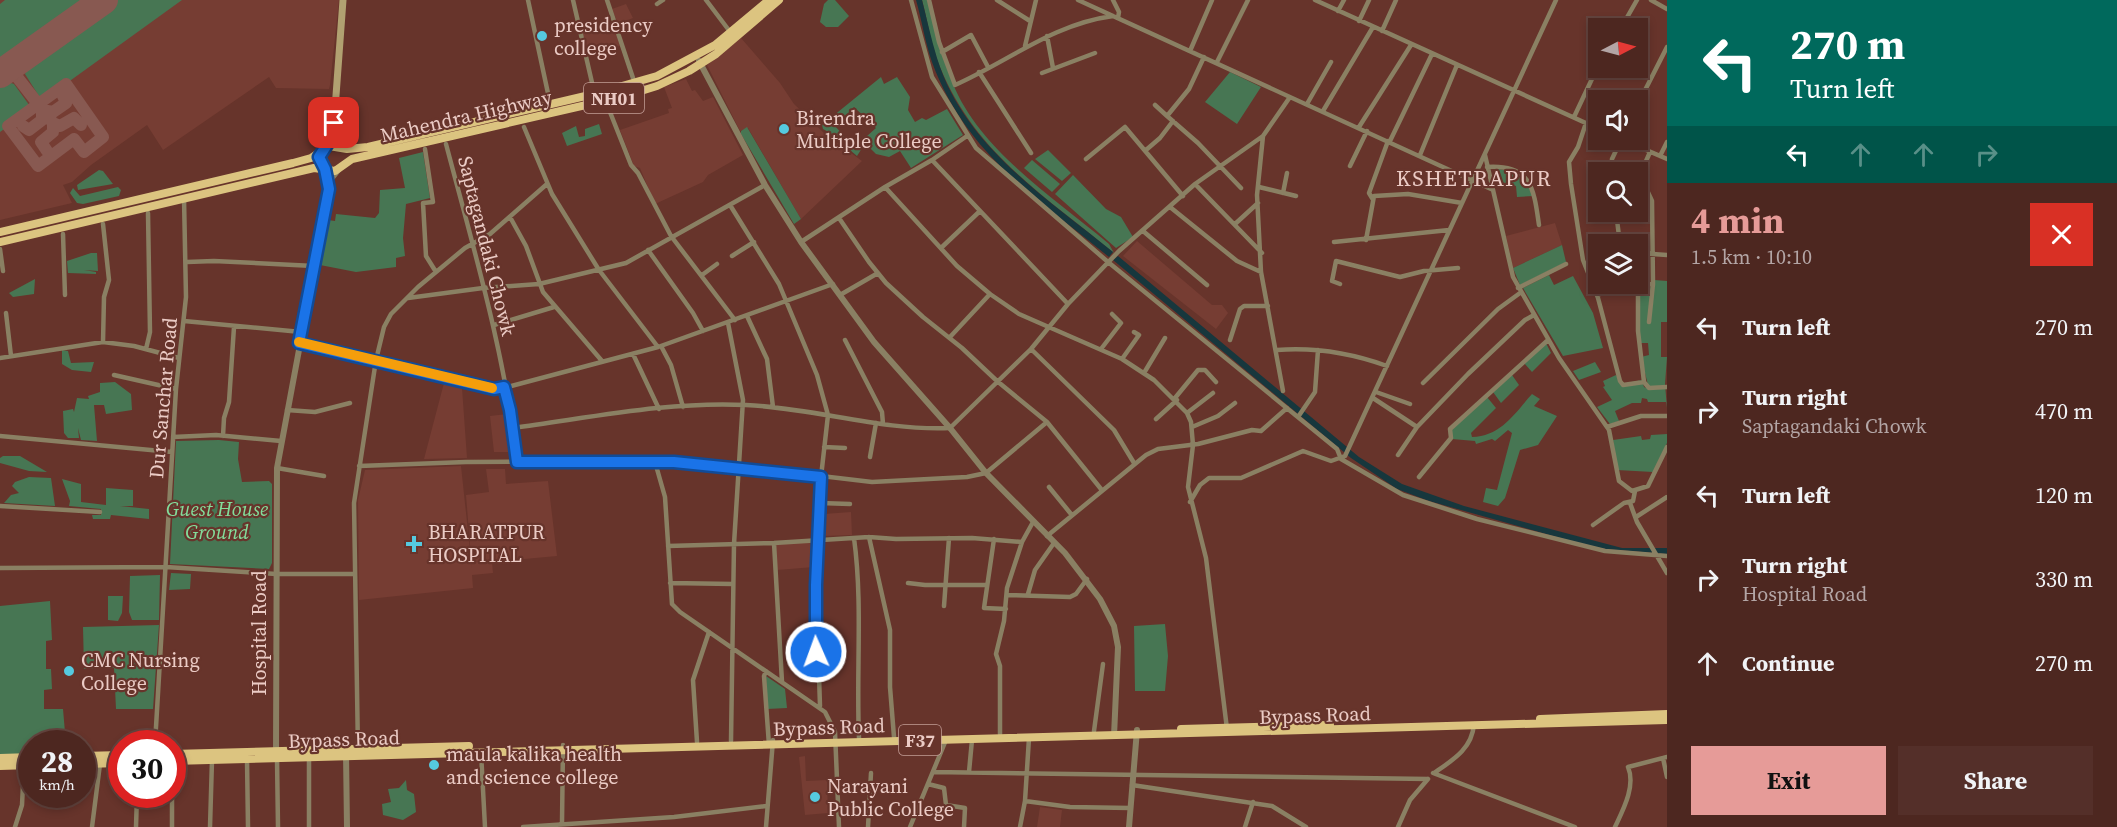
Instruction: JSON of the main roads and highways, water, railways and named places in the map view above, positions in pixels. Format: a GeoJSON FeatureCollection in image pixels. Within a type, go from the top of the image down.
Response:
{"type":"FeatureCollection","features":[{"type":"Feature","properties":{"kind":"highway","name":"Mahendra Highway"},"geometry":{"type":"LineString","coordinates":[[0,232],[293,163],[311,158],[324,149],[368,147],[595,94],[657,76],[699,61],[769,0]]}},
{"type":"Feature","properties":{"kind":"highway","name":"Mahendra Highway"},"geometry":{"type":"LineString","coordinates":[[0,242],[184,198],[324,168],[340,168],[352,159],[638,93],[734,41],[779,0]]}},
{"type":"Feature","properties":{"kind":"highway"},"geometry":{"type":"LineString","coordinates":[[339,148],[344,156],[340,168]]}},
{"type":"Feature","properties":{"kind":"highway"},"geometry":{"type":"LineString","coordinates":[[324,149],[319,157],[324,168]]}},
{"type":"Feature","properties":{"kind":"highway","name":"Bypass Road"},"geometry":{"type":"LineString","coordinates":[[1474,724],[1667,714]]}},
{"type":"Feature","properties":{"kind":"highway","name":"Bypass Road"},"geometry":{"type":"LineString","coordinates":[[186,757],[563,747],[972,740],[1114,733],[1667,720]]}},
{"type":"Feature","properties":{"kind":"highway","name":"Bypass Road"},"geometry":{"type":"LineString","coordinates":[[835,741],[859,738],[1094,730],[1114,733]]}},
{"type":"Feature","properties":{"kind":"highway","name":"Bypass Road"},"geometry":{"type":"LineString","coordinates":[[642,746],[732,741],[771,743]]}},
{"type":"Feature","properties":{"kind":"highway","name":"Bypass Road"},"geometry":{"type":"LineString","coordinates":[[358,752],[482,752],[563,747]]}},
{"type":"Feature","properties":{"kind":"highway","name":"Bypass Road"},"geometry":{"type":"LineString","coordinates":[[186,759],[247,759],[276,754]]}},
{"type":"Feature","properties":{"kind":"highway"},"geometry":{"type":"LineString","coordinates":[[0,758],[18,760]]}},
{"type":"Feature","properties":{"kind":"highway"},"geometry":{"type":"LineString","coordinates":[[0,766],[18,763]]}},
{"type":"Feature","properties":{"kind":"main road"},"geometry":{"type":"LineString","coordinates":[[339,148],[334,123],[344,0]]}},
{"type":"Feature","properties":{"kind":"main road"},"geometry":{"type":"LineString","coordinates":[[324,149],[334,123]]}},
{"type":"Feature","properties":{"kind":"water"},"geometry":{"type":"Polygon","coordinates":[[[916,0],[922,0],[937,58],[966,118],[987,144],[1035,190],[1113,252],[1109,257],[1006,172],[964,123],[946,94],[932,62],[916,0]]]}},
{"type":"Feature","properties":{"kind":"water"},"geometry":{"type":"Polygon","coordinates":[[[1118,256],[1359,457],[1402,484],[1464,506],[1622,548],[1667,548],[1667,554],[1585,545],[1429,501],[1397,489],[1351,458],[1113,260],[1118,256]]]}},
{"type":"Feature","properties":{"kind":"place","name":"presidency college"},"geometry":{"type":"Point","coordinates":[542,36]}},
{"type":"Feature","properties":{"kind":"place","name":"Birendra Multiple College"},"geometry":{"type":"Point","coordinates":[784,129]}},
{"type":"Feature","properties":{"kind":"place","name":"BHARATPUR HOSPITAL"},"geometry":{"type":"Point","coordinates":[414,544]}},
{"type":"Feature","properties":{"kind":"place","name":"CMC Nursing College"},"geometry":{"type":"Point","coordinates":[69,671]}},
{"type":"Feature","properties":{"kind":"place","name":"maula kalika health and science college"},"geometry":{"type":"Point","coordinates":[434,765]}},
{"type":"Feature","properties":{"kind":"place","name":"Narayani Public College"},"geometry":{"type":"Point","coordinates":[815,797]}},
{"type":"Feature","properties":{"kind":"district","name":"KSHETRAPUR"},"geometry":{"type":"Point","coordinates":[1474,178]}},
{"type":"Feature","properties":{"kind":"park label","name":"Guest House Ground"},"geometry":{"type":"Point","coordinates":[217,520]}}]}
